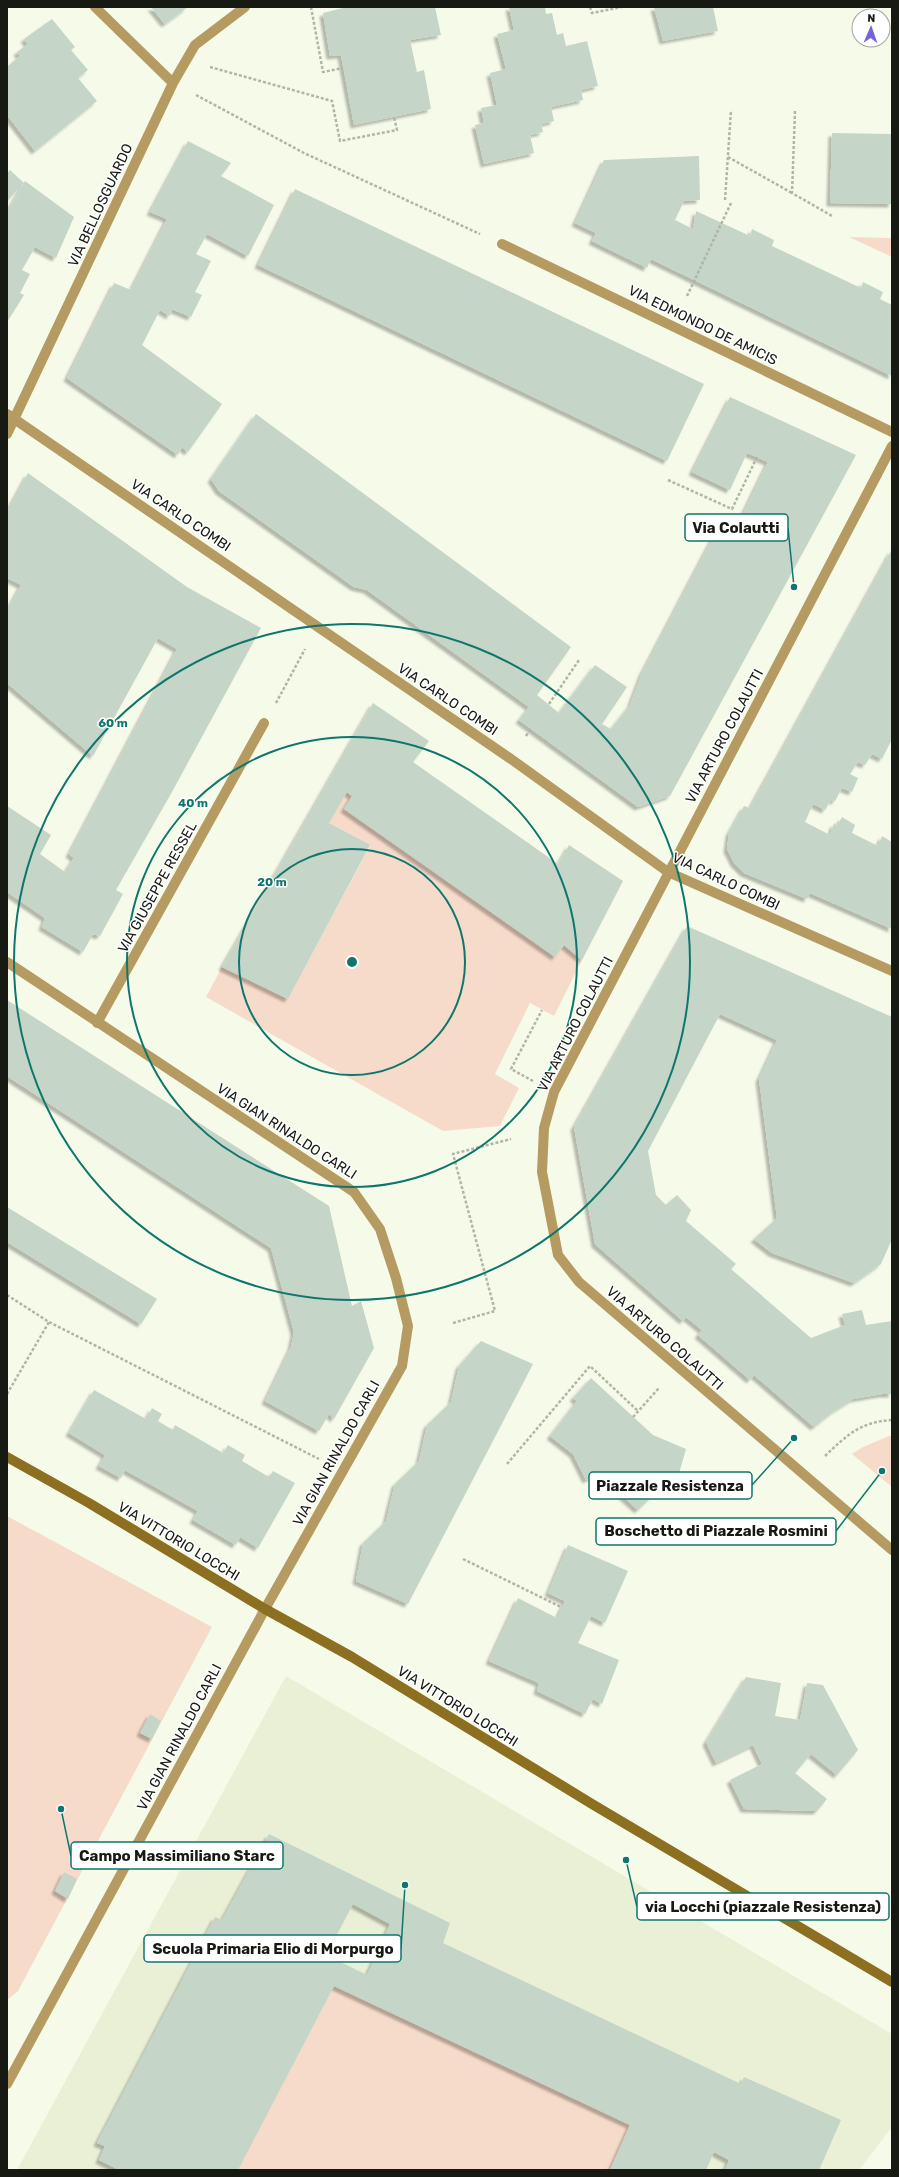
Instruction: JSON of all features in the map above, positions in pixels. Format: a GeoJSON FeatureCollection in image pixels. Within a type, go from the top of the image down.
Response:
{"type":"FeatureCollection","features":[{"type":"Feature","properties":{"kind":"main road","name":"VIA VITTORIO LOCCHI"},"geometry":{"type":"LineString","coordinates":[[7,1458],[89,1503],[264,1609],[352,1657],[592,1804],[892,1982]]}},
{"type":"Feature","properties":{"kind":"street"},"geometry":{"type":"LineString","coordinates":[[95,7],[173,83]]}},
{"type":"Feature","properties":{"kind":"street","name":"VIA BELLOSGUARDO"},"geometry":{"type":"LineString","coordinates":[[7,434],[11,417],[173,83],[195,45],[245,7]]}},
{"type":"Feature","properties":{"kind":"street","name":"VIA EDMONDO DE AMICIS"},"geometry":{"type":"LineString","coordinates":[[502,244],[892,432]]}},
{"type":"Feature","properties":{"kind":"street","name":"VIA CARLO COMBI"},"geometry":{"type":"LineString","coordinates":[[11,417],[511,759],[668,872],[892,971]]}},
{"type":"Feature","properties":{"kind":"street","name":"VIA ARTURO COLAUTTI"},"geometry":{"type":"LineString","coordinates":[[892,446],[554,1092],[544,1128],[542,1172],[558,1254],[579,1282],[892,1550]]}},
{"type":"Feature","properties":{"kind":"street","name":"VIA GIUSEPPE RESSEL"},"geometry":{"type":"LineString","coordinates":[[98,1023],[264,723]]}},
{"type":"Feature","properties":{"kind":"street","name":"VIA GIAN RINALDO CARLI"},"geometry":{"type":"LineString","coordinates":[[7,962],[354,1192],[380,1229],[396,1278],[408,1326],[402,1366],[264,1609],[7,2084]]}},
{"type":"Feature","properties":{"kind":"path"},"geometry":{"type":"LineString","coordinates":[[311,7],[323,72],[343,68]]}},
{"type":"Feature","properties":{"kind":"path"},"geometry":{"type":"LineString","coordinates":[[590,7],[592,13],[622,7]]}},
{"type":"Feature","properties":{"kind":"path"},"geometry":{"type":"LineString","coordinates":[[204,66],[332,101],[340,141],[397,130],[394,117]]}},
{"type":"Feature","properties":{"kind":"path"},"geometry":{"type":"LineString","coordinates":[[192,93],[304,153],[480,234]]}},
{"type":"Feature","properties":{"kind":"path"},"geometry":{"type":"LineString","coordinates":[[725,200],[731,110]]}},
{"type":"Feature","properties":{"kind":"path"},"geometry":{"type":"LineString","coordinates":[[792,193],[795,111]]}},
{"type":"Feature","properties":{"kind":"path"},"geometry":{"type":"LineString","coordinates":[[728,157],[832,216]]}},
{"type":"Feature","properties":{"kind":"path"},"geometry":{"type":"LineString","coordinates":[[687,296],[731,203]]}},
{"type":"Feature","properties":{"kind":"path"},"geometry":{"type":"LineString","coordinates":[[668,480],[732,509],[757,457]]}},
{"type":"Feature","properties":{"kind":"path"},"geometry":{"type":"LineString","coordinates":[[276,703],[306,649]]}},
{"type":"Feature","properties":{"kind":"path"},"geometry":{"type":"LineString","coordinates":[[549,704],[579,660]]}},
{"type":"Feature","properties":{"kind":"path"},"geometry":{"type":"LineString","coordinates":[[526,736],[531,730]]}},
{"type":"Feature","properties":{"kind":"path"},"geometry":{"type":"LineString","coordinates":[[537,1083],[511,1069],[542,1010]]}},
{"type":"Feature","properties":{"kind":"path"},"geometry":{"type":"LineString","coordinates":[[453,1324],[494,1311],[453,1154],[511,1139]]}},
{"type":"Feature","properties":{"kind":"path"},"geometry":{"type":"LineString","coordinates":[[7,1296],[49,1322],[318,1459]]}},
{"type":"Feature","properties":{"kind":"path"},"geometry":{"type":"LineString","coordinates":[[7,1394],[49,1322]]}},
{"type":"Feature","properties":{"kind":"path"},"geometry":{"type":"LineString","coordinates":[[507,1464],[590,1366],[638,1411]]}},
{"type":"Feature","properties":{"kind":"path"},"geometry":{"type":"LineString","coordinates":[[633,1417],[659,1388]]}},
{"type":"Feature","properties":{"kind":"path"},"geometry":{"type":"LineString","coordinates":[[825,1456],[849,1432],[877,1421],[892,1420]]}},
{"type":"Feature","properties":{"kind":"path"},"geometry":{"type":"LineString","coordinates":[[463,1559],[562,1607]]}},
{"type":"Feature","properties":{"kind":"shaded area"},"geometry":{"type":"Polygon","coordinates":[[[849,237],[892,238],[892,257],[849,237]]]}},
{"type":"Feature","properties":{"kind":"shaded area"},"geometry":{"type":"Polygon","coordinates":[[[347,792],[555,957],[564,945],[582,960],[554,1016],[530,1003],[495,1074],[519,1088],[500,1126],[443,1131],[206,997],[222,967],[288,999],[370,846],[329,823],[347,792]]]}},
{"type":"Feature","properties":{"kind":"shaded area"},"geometry":{"type":"Polygon","coordinates":[[[892,1436],[892,1487],[852,1454],[863,1447],[892,1436]]]}},
{"type":"Feature","properties":{"kind":"shaded area"},"geometry":{"type":"Polygon","coordinates":[[[7,1516],[212,1627],[18,1991],[7,2000],[7,1516]]]}},
{"type":"Feature","properties":{"kind":"shaded area"},"geometry":{"type":"Polygon","coordinates":[[[286,1676],[892,2034],[892,2127],[859,2170],[17,2170],[286,1676]]]}},
{"type":"Feature","properties":{"kind":"shaded area"},"geometry":{"type":"Polygon","coordinates":[[[334,1986],[630,2125],[610,2170],[238,2170],[334,1986]]]}},
{"type":"Feature","properties":{"kind":"building"},"geometry":{"type":"Polygon","coordinates":[[[151,7],[188,7],[165,24],[151,7]]]}},
{"type":"Feature","properties":{"kind":"building"},"geometry":{"type":"Polygon","coordinates":[[[347,7],[435,7],[441,35],[410,40],[417,72],[424,70],[431,109],[354,125],[341,55],[330,56],[323,13],[347,7]]]}},
{"type":"Feature","properties":{"kind":"building"},"geometry":{"type":"Polygon","coordinates":[[[509,7],[545,7],[546,14],[552,13],[557,35],[563,33],[566,46],[587,41],[598,86],[581,90],[583,100],[551,107],[554,121],[541,124],[543,132],[530,135],[534,153],[484,164],[475,125],[484,123],[481,108],[497,105],[490,73],[506,69],[497,34],[514,30],[509,7]]]}},
{"type":"Feature","properties":{"kind":"building"},"geometry":{"type":"Polygon","coordinates":[[[654,7],[713,7],[718,31],[663,41],[654,7]]]}},
{"type":"Feature","properties":{"kind":"building"},"geometry":{"type":"Polygon","coordinates":[[[52,19],[75,47],[71,50],[88,70],[78,78],[97,101],[35,151],[7,115],[7,67],[20,56],[17,52],[28,44],[24,39],[52,19]]]}},
{"type":"Feature","properties":{"kind":"building"},"geometry":{"type":"Polygon","coordinates":[[[832,133],[892,134],[892,204],[830,203],[832,133]]]}},
{"type":"Feature","properties":{"kind":"building"},"geometry":{"type":"Polygon","coordinates":[[[188,141],[231,163],[221,176],[274,205],[248,256],[207,234],[196,254],[211,261],[195,292],[202,295],[191,317],[172,309],[170,316],[160,310],[142,345],[222,404],[188,452],[182,447],[178,455],[67,378],[114,283],[131,290],[167,219],[150,212],[188,141]]]}},
{"type":"Feature","properties":{"kind":"building"},"geometry":{"type":"Polygon","coordinates":[[[699,156],[700,200],[684,201],[675,220],[693,229],[696,211],[750,236],[752,229],[774,240],[772,246],[861,288],[863,282],[883,292],[880,299],[892,305],[892,376],[651,259],[647,268],[592,241],[596,233],[575,223],[604,160],[699,156]]]}},
{"type":"Feature","properties":{"kind":"building"},"geometry":{"type":"Polygon","coordinates":[[[10,170],[24,183],[7,201],[7,173],[10,170]]]}},
{"type":"Feature","properties":{"kind":"building"},"geometry":{"type":"Polygon","coordinates":[[[25,181],[74,217],[56,258],[35,247],[22,270],[30,274],[20,293],[24,295],[7,322],[7,212],[25,181]]]}},
{"type":"Feature","properties":{"kind":"building"},"geometry":{"type":"Polygon","coordinates":[[[295,189],[704,384],[667,461],[258,265],[295,189]]]}},
{"type":"Feature","properties":{"kind":"building"},"geometry":{"type":"Polygon","coordinates":[[[730,397],[856,455],[670,796],[638,807],[519,720],[529,707],[367,590],[354,587],[219,491],[211,479],[256,414],[571,647],[537,695],[559,713],[595,665],[627,687],[602,724],[611,729],[630,705],[642,673],[723,518],[737,526],[768,462],[747,453],[730,490],[692,472],[730,397]]]}},
{"type":"Feature","properties":{"kind":"building"},"geometry":{"type":"Polygon","coordinates":[[[28,473],[187,587],[261,628],[173,790],[116,890],[123,894],[100,936],[93,934],[83,952],[42,927],[45,918],[7,892],[7,806],[51,835],[40,854],[65,872],[74,858],[69,854],[177,649],[158,638],[93,756],[7,683],[7,611],[21,585],[7,578],[7,512],[28,473]]]}},
{"type":"Feature","properties":{"kind":"building"},"geometry":{"type":"Polygon","coordinates":[[[892,549],[892,739],[882,759],[872,754],[865,765],[858,762],[850,774],[858,778],[852,792],[842,788],[835,801],[831,800],[825,810],[813,804],[805,822],[830,835],[834,823],[837,826],[842,817],[855,825],[852,833],[878,846],[882,836],[892,842],[892,929],[810,893],[807,899],[744,873],[734,863],[727,849],[729,833],[744,806],[750,808],[892,549]]]}},
{"type":"Feature","properties":{"kind":"building"},"geometry":{"type":"Polygon","coordinates":[[[373,703],[429,741],[413,762],[558,864],[569,845],[623,881],[582,960],[564,945],[555,957],[344,809],[352,796],[347,792],[329,823],[370,845],[288,999],[222,967],[373,703]]]}},
{"type":"Feature","properties":{"kind":"building"},"geometry":{"type":"Polygon","coordinates":[[[687,926],[892,1017],[892,1239],[881,1264],[854,1283],[772,1253],[754,1239],[777,1218],[759,1079],[777,1040],[720,1014],[648,1151],[656,1195],[666,1205],[677,1195],[691,1210],[686,1221],[736,1264],[731,1269],[811,1338],[845,1325],[842,1314],[862,1310],[866,1325],[892,1321],[892,1394],[882,1394],[853,1399],[834,1411],[814,1427],[754,1375],[750,1380],[698,1335],[702,1330],[686,1317],[683,1321],[595,1244],[574,1127],[687,926]]]}},
{"type":"Feature","properties":{"kind":"building"},"geometry":{"type":"Polygon","coordinates":[[[7,1000],[329,1206],[352,1306],[361,1301],[374,1348],[334,1419],[329,1414],[319,1431],[265,1401],[291,1347],[294,1332],[271,1248],[7,1076],[7,1000]]]}},
{"type":"Feature","properties":{"kind":"building"},"geometry":{"type":"Polygon","coordinates":[[[7,1207],[157,1299],[141,1324],[7,1242],[7,1207]]]}},
{"type":"Feature","properties":{"kind":"building"},"geometry":{"type":"Polygon","coordinates":[[[481,1341],[533,1364],[408,1604],[356,1581],[363,1543],[386,1521],[395,1484],[419,1461],[427,1425],[451,1402],[459,1366],[481,1341]]]}},
{"type":"Feature","properties":{"kind":"building"},"geometry":{"type":"Polygon","coordinates":[[[591,1378],[653,1435],[686,1449],[678,1477],[666,1482],[638,1510],[598,1474],[586,1480],[573,1454],[550,1436],[577,1401],[573,1398],[591,1378]]]}},
{"type":"Feature","properties":{"kind":"building"},"geometry":{"type":"Polygon","coordinates":[[[94,1390],[146,1419],[152,1408],[162,1414],[158,1421],[173,1430],[175,1425],[223,1453],[228,1445],[245,1455],[242,1461],[269,1477],[273,1471],[295,1483],[258,1548],[240,1537],[236,1545],[193,1520],[198,1511],[125,1470],[121,1478],[99,1466],[105,1455],[69,1433],[94,1390]]]}},
{"type":"Feature","properties":{"kind":"building"},"geometry":{"type":"Polygon","coordinates":[[[568,1545],[628,1571],[605,1623],[591,1616],[578,1643],[619,1660],[602,1704],[593,1699],[585,1714],[537,1691],[539,1683],[489,1661],[518,1598],[557,1618],[565,1601],[548,1593],[568,1545]]]}},
{"type":"Feature","properties":{"kind":"building"},"geometry":{"type":"Polygon","coordinates":[[[746,1677],[781,1683],[775,1716],[800,1720],[807,1683],[823,1685],[858,1750],[837,1775],[811,1754],[795,1773],[827,1799],[817,1811],[744,1809],[730,1780],[762,1764],[753,1745],[716,1763],[706,1742],[746,1677]]]}},
{"type":"Feature","properties":{"kind":"building"},"geometry":{"type":"Polygon","coordinates":[[[150,1714],[161,1721],[152,1739],[140,1733],[150,1714]]]}},
{"type":"Feature","properties":{"kind":"building"},"geometry":{"type":"Polygon","coordinates":[[[269,1834],[450,1923],[443,1943],[741,2084],[744,2077],[841,2120],[819,2170],[725,2170],[729,2160],[714,2152],[706,2170],[610,2170],[630,2125],[334,1986],[238,2170],[119,2170],[99,2160],[105,2146],[97,2143],[215,1917],[222,1920],[269,1834]],[[353,1904],[326,1955],[367,1975],[390,1924],[353,1904]]]}},
{"type":"Feature","properties":{"kind":"building"},"geometry":{"type":"Polygon","coordinates":[[[64,1872],[77,1879],[68,1899],[55,1891],[64,1872]]]}},
{"type":"Feature","properties":{"kind":"place","name":"Via Colautti"},"geometry":{"type":"Point","coordinates":[794,587]}},
{"type":"Feature","properties":{"kind":"place","name":"Piazzale Resistenza"},"geometry":{"type":"Point","coordinates":[794,1438]}},
{"type":"Feature","properties":{"kind":"place","name":"Boschetto di Piazzale Rosmini"},"geometry":{"type":"Point","coordinates":[882,1471]}},
{"type":"Feature","properties":{"kind":"place","name":"Campo Massimiliano Starc"},"geometry":{"type":"Point","coordinates":[61,1809]}},
{"type":"Feature","properties":{"kind":"place","name":"via Locchi (piazzale Resistenza)"},"geometry":{"type":"Point","coordinates":[626,1860]}},
{"type":"Feature","properties":{"kind":"place","name":"Scuola Primaria Elio di Morpurgo"},"geometry":{"type":"Point","coordinates":[405,1885]}}]}
